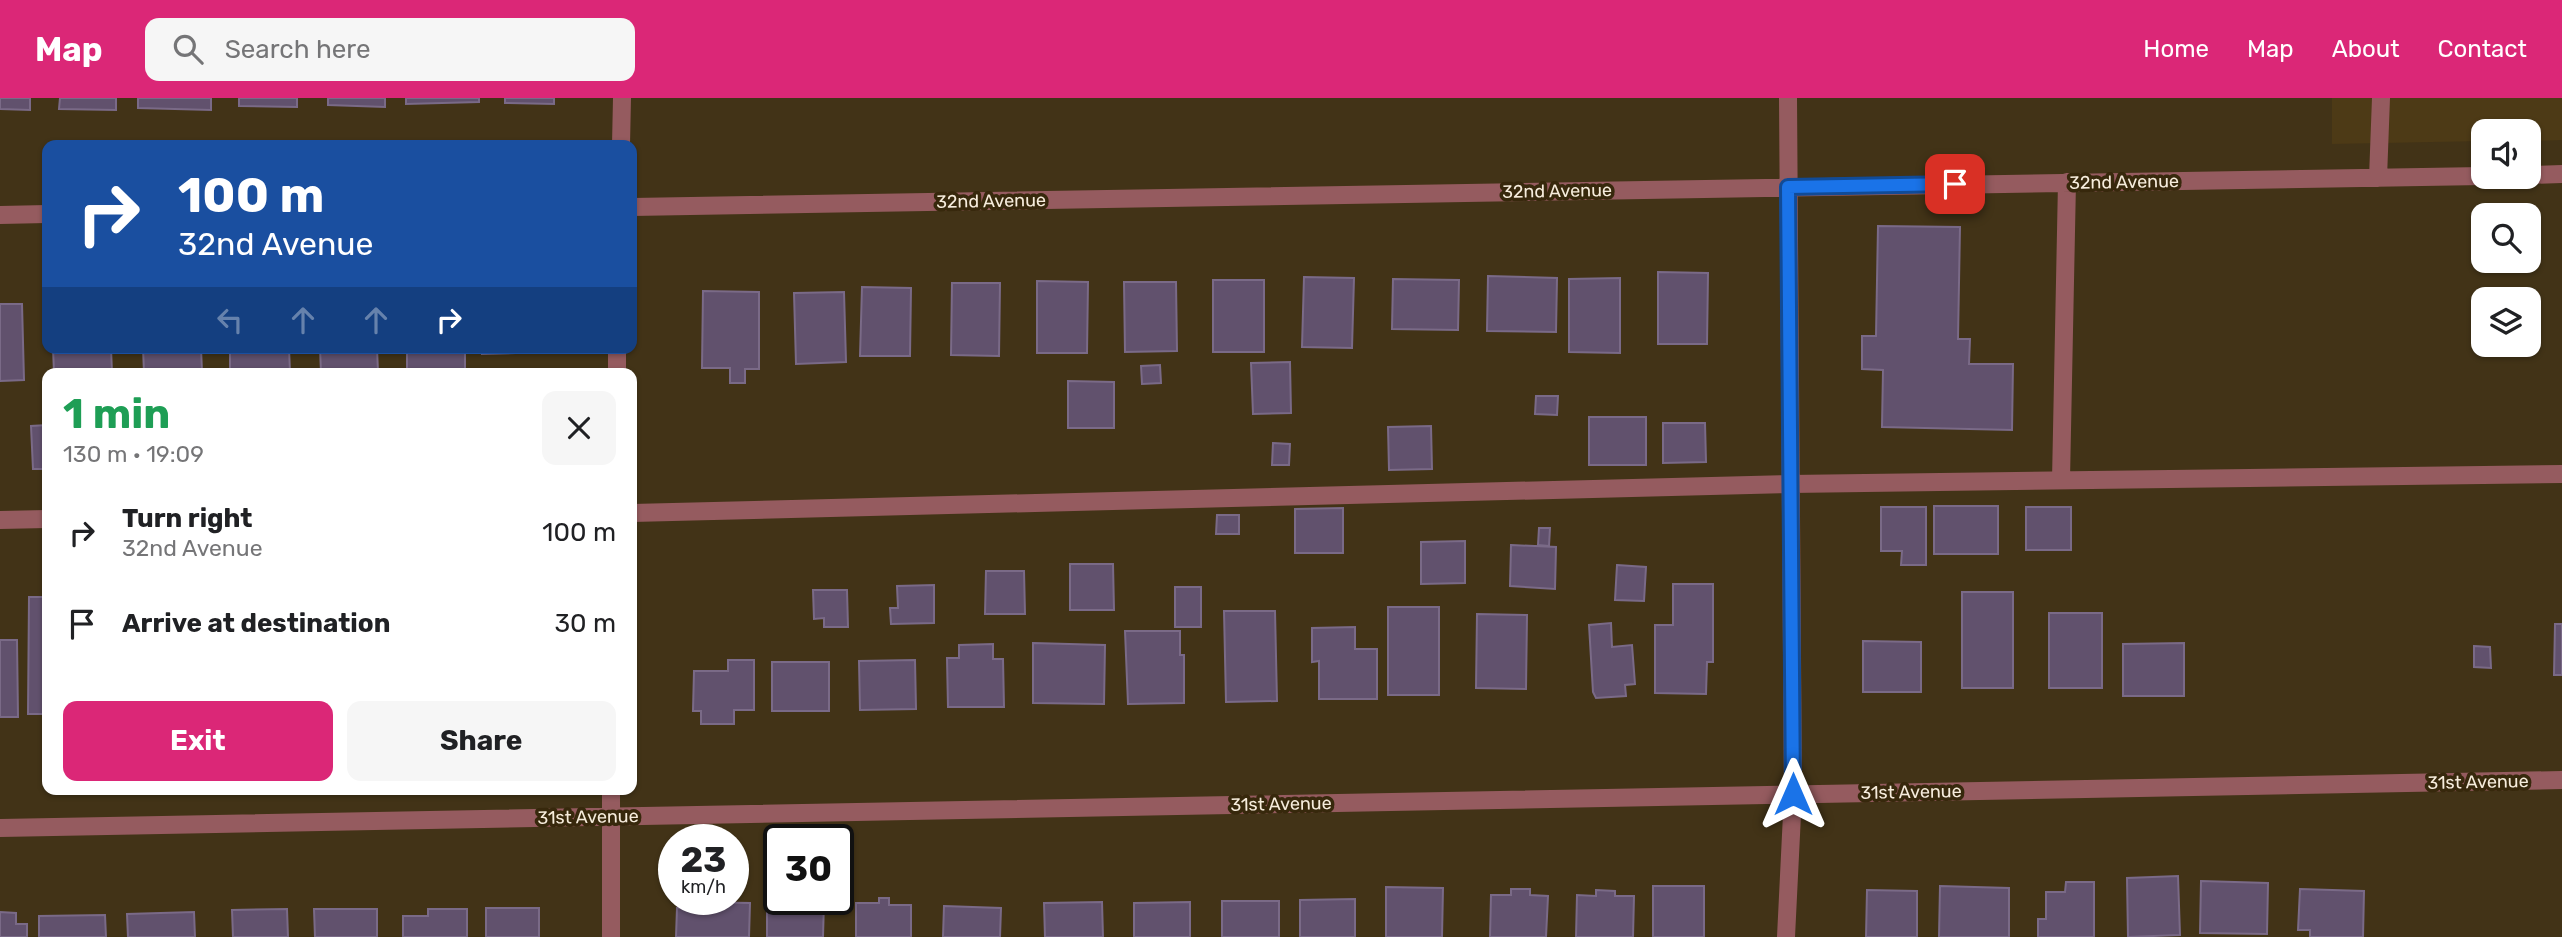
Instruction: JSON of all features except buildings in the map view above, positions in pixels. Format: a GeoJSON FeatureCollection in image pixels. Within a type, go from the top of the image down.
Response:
{"type":"FeatureCollection","features":[{"type":"Feature","properties":{"kind":"street"},"geometry":{"type":"LineString","coordinates":[[621,140],[622,98]]}},
{"type":"Feature","properties":{"kind":"street"},"geometry":{"type":"LineString","coordinates":[[1786,937],[1793,794],[1788,98]]}},
{"type":"Feature","properties":{"kind":"street"},"geometry":{"type":"LineString","coordinates":[[2378,177],[2381,98]]}},
{"type":"Feature","properties":{"kind":"street"},"geometry":{"type":"LineString","coordinates":[[2541,175],[2562,174]]}},
{"type":"Feature","properties":{"kind":"street","name":"32nd Avenue"},"geometry":{"type":"LineString","coordinates":[[637,207],[2471,176]]}},
{"type":"Feature","properties":{"kind":"street"},"geometry":{"type":"LineString","coordinates":[[2060,480],[2067,183]]}},
{"type":"Feature","properties":{"kind":"street"},"geometry":{"type":"LineString","coordinates":[[0,215],[42,215]]}},
{"type":"Feature","properties":{"kind":"street"},"geometry":{"type":"LineString","coordinates":[[637,513],[1790,484],[2562,474]]}},
{"type":"Feature","properties":{"kind":"street"},"geometry":{"type":"LineString","coordinates":[[0,520],[42,519]]}},
{"type":"Feature","properties":{"kind":"street","name":"31st Avenue"},"geometry":{"type":"LineString","coordinates":[[0,828],[2562,780]]}},
{"type":"Feature","properties":{"kind":"street"},"geometry":{"type":"LineString","coordinates":[[611,795],[611,937]]}},
{"type":"Feature","properties":{"kind":"shaded area"},"geometry":{"type":"Polygon","coordinates":[[[2332,98],[2562,98],[2562,140],[2541,141],[2541,119],[2471,119],[2471,141],[2332,144],[2332,98]]]}},
{"type":"Feature","properties":{"kind":"route"},"geometry":{"type":"LineString","coordinates":[[1793,794],[1788,187],[1955,184]]}}]}
